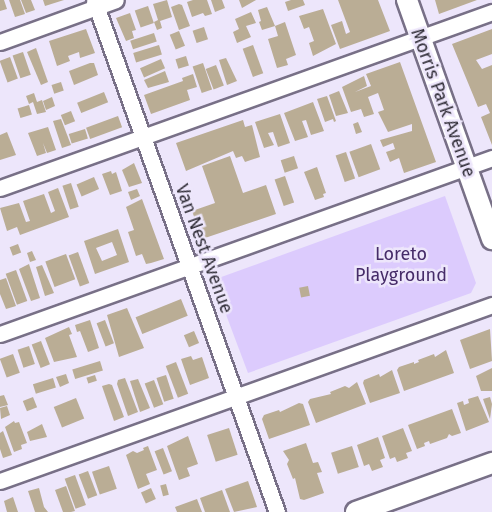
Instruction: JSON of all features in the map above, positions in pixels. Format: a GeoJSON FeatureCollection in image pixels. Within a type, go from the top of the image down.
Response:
{"type":"FeatureCollection","features":[{"type":"Feature","properties":{"kind":"main road","name":"Morris Park Avenue"},"geometry":{"type":"LineString","coordinates":[[406,0],[492,239]]}},
{"type":"Feature","properties":{"kind":"main road"},"geometry":{"type":"LineString","coordinates":[[356,512],[492,463]]}},
{"type":"Feature","properties":{"kind":"street"},"geometry":{"type":"LineString","coordinates":[[0,42],[95,4],[116,0]]}},
{"type":"Feature","properties":{"kind":"street","name":"Van Nest Avenue"},"geometry":{"type":"LineString","coordinates":[[95,4],[277,512]]}},
{"type":"Feature","properties":{"kind":"street"},"geometry":{"type":"LineString","coordinates":[[0,188],[492,12]]}},
{"type":"Feature","properties":{"kind":"street"},"geometry":{"type":"LineString","coordinates":[[0,334],[492,159]]}},
{"type":"Feature","properties":{"kind":"street"},"geometry":{"type":"LineString","coordinates":[[0,481],[492,305]]}},
{"type":"Feature","properties":{"kind":"green space","name":"Loreto Playground"},"geometry":{"type":"Polygon","coordinates":[[[445,196],[476,283],[471,293],[248,373],[213,280],[445,196]]]}},
{"type":"Feature","properties":{"kind":"building"},"geometry":{"type":"Polygon","coordinates":[[[0,0],[4,0],[7,9],[0,11],[0,0]]]}},
{"type":"Feature","properties":{"kind":"building"},"geometry":{"type":"Polygon","coordinates":[[[9,0],[20,0],[25,14],[15,17],[9,0]]]}},
{"type":"Feature","properties":{"kind":"building"},"geometry":{"type":"Polygon","coordinates":[[[21,0],[31,0],[35,10],[26,13],[21,0]]]}},
{"type":"Feature","properties":{"kind":"building"},"geometry":{"type":"Polygon","coordinates":[[[43,0],[64,0],[45,6],[43,0]]]}},
{"type":"Feature","properties":{"kind":"building"},"geometry":{"type":"Polygon","coordinates":[[[167,0],[172,17],[160,21],[162,28],[157,30],[154,22],[158,20],[153,4],[167,0]]]}},
{"type":"Feature","properties":{"kind":"building"},"geometry":{"type":"Polygon","coordinates":[[[207,0],[212,14],[205,16],[203,13],[192,17],[187,2],[207,0]]]}},
{"type":"Feature","properties":{"kind":"building"},"geometry":{"type":"Polygon","coordinates":[[[211,0],[222,0],[225,8],[215,12],[211,0]]]}},
{"type":"Feature","properties":{"kind":"building"},"geometry":{"type":"Polygon","coordinates":[[[239,0],[256,0],[242,8],[239,0]]]}},
{"type":"Feature","properties":{"kind":"building"},"geometry":{"type":"Polygon","coordinates":[[[303,0],[305,5],[288,11],[285,2],[303,0]]]}},
{"type":"Feature","properties":{"kind":"building"},"geometry":{"type":"Polygon","coordinates":[[[338,0],[378,0],[390,31],[340,49],[331,25],[342,21],[346,34],[350,32],[338,0]]]}},
{"type":"Feature","properties":{"kind":"building"},"geometry":{"type":"Polygon","coordinates":[[[435,0],[477,0],[439,14],[435,0]]]}},
{"type":"Feature","properties":{"kind":"building"},"geometry":{"type":"Polygon","coordinates":[[[182,5],[190,26],[179,30],[171,7],[182,5]]]}},
{"type":"Feature","properties":{"kind":"building"},"geometry":{"type":"Polygon","coordinates":[[[148,6],[154,23],[141,28],[135,11],[148,6]]]}},
{"type":"Feature","properties":{"kind":"building"},"geometry":{"type":"Polygon","coordinates":[[[267,7],[275,26],[262,30],[258,10],[267,7]]]}},
{"type":"Feature","properties":{"kind":"building"},"geometry":{"type":"Polygon","coordinates":[[[323,9],[336,44],[313,56],[309,43],[314,41],[309,27],[304,29],[299,16],[323,9]]]}},
{"type":"Feature","properties":{"kind":"building"},"geometry":{"type":"Polygon","coordinates":[[[251,12],[256,23],[246,26],[251,37],[237,43],[233,32],[239,29],[235,19],[251,12]]]}},
{"type":"Feature","properties":{"kind":"building"},"geometry":{"type":"Polygon","coordinates":[[[130,13],[136,30],[132,31],[134,38],[126,41],[116,18],[130,13]]]}},
{"type":"Feature","properties":{"kind":"building"},"geometry":{"type":"Polygon","coordinates":[[[285,22],[296,55],[286,59],[288,65],[277,68],[268,39],[278,36],[275,26],[285,22]]]}},
{"type":"Feature","properties":{"kind":"building"},"geometry":{"type":"Polygon","coordinates":[[[204,27],[208,39],[197,43],[193,31],[204,27]]]}},
{"type":"Feature","properties":{"kind":"building"},"geometry":{"type":"Polygon","coordinates":[[[86,29],[95,53],[80,58],[79,52],[68,56],[70,61],[57,66],[49,41],[86,29]]]}},
{"type":"Feature","properties":{"kind":"building"},"geometry":{"type":"Polygon","coordinates":[[[492,29],[492,54],[476,60],[482,69],[492,65],[492,145],[481,117],[490,113],[486,104],[478,107],[452,44],[492,29]]]}},
{"type":"Feature","properties":{"kind":"building"},"geometry":{"type":"Polygon","coordinates":[[[179,31],[185,46],[176,50],[170,35],[179,31]]]}},
{"type":"Feature","properties":{"kind":"building"},"geometry":{"type":"Polygon","coordinates":[[[154,33],[157,42],[133,49],[130,41],[154,33]]]}},
{"type":"Feature","properties":{"kind":"building"},"geometry":{"type":"Polygon","coordinates":[[[159,45],[162,55],[136,62],[133,53],[159,45]]]}},
{"type":"Feature","properties":{"kind":"building"},"geometry":{"type":"Polygon","coordinates":[[[253,45],[263,73],[253,77],[243,49],[253,45]]]}},
{"type":"Feature","properties":{"kind":"building"},"geometry":{"type":"Polygon","coordinates":[[[36,48],[48,82],[41,85],[27,52],[36,48]]]}},
{"type":"Feature","properties":{"kind":"building"},"geometry":{"type":"Polygon","coordinates":[[[23,52],[31,75],[20,78],[13,56],[23,52]]]}},
{"type":"Feature","properties":{"kind":"building"},"geometry":{"type":"Polygon","coordinates":[[[186,56],[189,66],[178,69],[175,59],[186,56]]]}},
{"type":"Feature","properties":{"kind":"building"},"geometry":{"type":"Polygon","coordinates":[[[10,57],[18,79],[8,82],[0,61],[10,57]]]}},
{"type":"Feature","properties":{"kind":"building"},"geometry":{"type":"Polygon","coordinates":[[[226,58],[237,81],[227,85],[219,60],[226,58]]]}},
{"type":"Feature","properties":{"kind":"building"},"geometry":{"type":"Polygon","coordinates":[[[161,59],[165,68],[144,77],[140,68],[161,59]]]}},
{"type":"Feature","properties":{"kind":"building"},"geometry":{"type":"Polygon","coordinates":[[[400,62],[436,162],[404,173],[399,158],[390,162],[386,152],[395,149],[393,143],[383,147],[380,140],[412,131],[412,124],[388,132],[378,112],[384,110],[378,93],[368,97],[374,114],[364,117],[361,109],[351,112],[342,87],[364,76],[367,86],[355,92],[371,86],[366,74],[400,62]]]}},
{"type":"Feature","properties":{"kind":"building"},"geometry":{"type":"Polygon","coordinates":[[[94,63],[98,75],[74,85],[69,71],[94,63]]]}},
{"type":"Feature","properties":{"kind":"building"},"geometry":{"type":"Polygon","coordinates":[[[203,63],[212,89],[202,93],[193,67],[203,63]]]}},
{"type":"Feature","properties":{"kind":"building"},"geometry":{"type":"Polygon","coordinates":[[[216,65],[224,86],[214,89],[206,69],[216,65]]]}},
{"type":"Feature","properties":{"kind":"building"},"geometry":{"type":"Polygon","coordinates":[[[165,71],[169,82],[148,88],[144,80],[165,71]]]}},
{"type":"Feature","properties":{"kind":"building"},"geometry":{"type":"Polygon","coordinates":[[[193,74],[197,87],[187,90],[190,100],[151,114],[144,95],[183,81],[182,78],[193,74]]]}},
{"type":"Feature","properties":{"kind":"building"},"geometry":{"type":"Polygon","coordinates":[[[61,82],[64,91],[54,94],[51,85],[61,82]]]}},
{"type":"Feature","properties":{"kind":"building"},"geometry":{"type":"Polygon","coordinates":[[[339,91],[348,113],[336,116],[329,95],[339,91]]]}},
{"type":"Feature","properties":{"kind":"building"},"geometry":{"type":"Polygon","coordinates":[[[104,92],[108,102],[81,113],[77,103],[104,92]]]}},
{"type":"Feature","properties":{"kind":"building"},"geometry":{"type":"Polygon","coordinates":[[[34,93],[37,102],[42,100],[46,112],[37,114],[33,102],[29,104],[26,96],[34,93]]]}},
{"type":"Feature","properties":{"kind":"building"},"geometry":{"type":"Polygon","coordinates":[[[327,96],[336,121],[334,122],[333,119],[325,122],[317,99],[327,96]]]}},
{"type":"Feature","properties":{"kind":"building"},"geometry":{"type":"Polygon","coordinates":[[[52,97],[55,106],[46,110],[43,101],[52,97]]]}},
{"type":"Feature","properties":{"kind":"building"},"geometry":{"type":"Polygon","coordinates":[[[313,102],[324,131],[311,135],[306,120],[302,121],[308,137],[295,141],[284,113],[313,102]]]}},
{"type":"Feature","properties":{"kind":"building"},"geometry":{"type":"Polygon","coordinates":[[[29,105],[32,115],[20,118],[18,109],[29,105]]]}},
{"type":"Feature","properties":{"kind":"building"},"geometry":{"type":"Polygon","coordinates":[[[71,111],[75,121],[65,125],[61,115],[71,111]]]}},
{"type":"Feature","properties":{"kind":"building"},"geometry":{"type":"Polygon","coordinates":[[[280,114],[290,143],[278,147],[273,132],[268,133],[274,145],[264,148],[255,122],[280,114]]]}},
{"type":"Feature","properties":{"kind":"building"},"geometry":{"type":"Polygon","coordinates":[[[118,116],[122,127],[90,139],[86,128],[118,116]]]}},
{"type":"Feature","properties":{"kind":"building"},"geometry":{"type":"Polygon","coordinates":[[[61,119],[71,145],[62,148],[53,121],[61,119]]]}},
{"type":"Feature","properties":{"kind":"building"},"geometry":{"type":"Polygon","coordinates":[[[243,120],[245,127],[252,125],[260,157],[245,162],[242,156],[236,158],[233,151],[186,171],[176,143],[243,120]]]}},
{"type":"Feature","properties":{"kind":"building"},"geometry":{"type":"Polygon","coordinates":[[[358,122],[362,132],[356,134],[353,124],[358,122]]]}},
{"type":"Feature","properties":{"kind":"building"},"geometry":{"type":"Polygon","coordinates":[[[48,127],[56,150],[47,153],[43,143],[46,153],[37,156],[28,133],[48,127]]]}},
{"type":"Feature","properties":{"kind":"building"},"geometry":{"type":"Polygon","coordinates":[[[85,129],[88,139],[72,144],[69,134],[85,129]]]}},
{"type":"Feature","properties":{"kind":"building"},"geometry":{"type":"Polygon","coordinates":[[[7,132],[16,155],[0,160],[0,135],[7,132]]]}},
{"type":"Feature","properties":{"kind":"building"},"geometry":{"type":"Polygon","coordinates":[[[371,144],[380,169],[359,177],[349,152],[371,144]]]}},
{"type":"Feature","properties":{"kind":"building"},"geometry":{"type":"Polygon","coordinates":[[[346,152],[355,178],[345,182],[336,156],[346,152]]]}},
{"type":"Feature","properties":{"kind":"building"},"geometry":{"type":"Polygon","coordinates":[[[230,156],[243,193],[266,185],[276,214],[202,239],[192,211],[215,203],[202,166],[230,156]]]}},
{"type":"Feature","properties":{"kind":"building"},"geometry":{"type":"Polygon","coordinates":[[[294,156],[298,168],[285,173],[281,160],[294,156]]]}},
{"type":"Feature","properties":{"kind":"building"},"geometry":{"type":"Polygon","coordinates":[[[134,163],[142,183],[129,187],[122,170],[134,163]]]}},
{"type":"Feature","properties":{"kind":"building"},"geometry":{"type":"Polygon","coordinates":[[[317,167],[326,193],[323,194],[324,197],[315,200],[304,172],[317,167]]]}},
{"type":"Feature","properties":{"kind":"building"},"geometry":{"type":"Polygon","coordinates":[[[111,171],[112,174],[116,172],[122,191],[110,195],[102,174],[111,171]]]}},
{"type":"Feature","properties":{"kind":"building"},"geometry":{"type":"Polygon","coordinates":[[[285,176],[294,202],[284,206],[275,180],[285,176]]]}},
{"type":"Feature","properties":{"kind":"building"},"geometry":{"type":"Polygon","coordinates":[[[94,177],[99,189],[82,196],[77,184],[94,177]]]}},
{"type":"Feature","properties":{"kind":"building"},"geometry":{"type":"Polygon","coordinates":[[[71,183],[79,207],[70,210],[62,186],[71,183]]]}},
{"type":"Feature","properties":{"kind":"building"},"geometry":{"type":"Polygon","coordinates":[[[58,188],[69,217],[20,235],[17,227],[7,231],[0,208],[19,203],[26,222],[30,221],[23,201],[44,194],[51,213],[55,211],[48,192],[58,188]]]}},
{"type":"Feature","properties":{"kind":"building"},"geometry":{"type":"Polygon","coordinates":[[[137,189],[140,196],[131,200],[128,192],[137,189]]]}},
{"type":"Feature","properties":{"kind":"building"},"geometry":{"type":"Polygon","coordinates":[[[142,199],[164,259],[146,264],[142,254],[136,256],[128,232],[134,230],[126,207],[142,199]]]}},
{"type":"Feature","properties":{"kind":"building"},"geometry":{"type":"Polygon","coordinates":[[[118,229],[129,262],[95,274],[84,241],[118,229]],[[112,242],[96,248],[102,261],[117,255],[112,242]]]}},
{"type":"Feature","properties":{"kind":"building"},"geometry":{"type":"Polygon","coordinates":[[[18,244],[21,252],[13,256],[10,247],[18,244]]]}},
{"type":"Feature","properties":{"kind":"building"},"geometry":{"type":"Polygon","coordinates":[[[32,251],[36,260],[30,262],[27,253],[32,251]]]}},
{"type":"Feature","properties":{"kind":"building"},"geometry":{"type":"Polygon","coordinates":[[[78,252],[89,283],[80,286],[69,255],[78,252]]]}},
{"type":"Feature","properties":{"kind":"building"},"geometry":{"type":"Polygon","coordinates":[[[66,254],[75,279],[55,287],[45,262],[66,254]]]}},
{"type":"Feature","properties":{"kind":"building"},"geometry":{"type":"Polygon","coordinates":[[[29,264],[40,298],[31,301],[19,269],[29,264]]]}},
{"type":"Feature","properties":{"kind":"building"},"geometry":{"type":"Polygon","coordinates":[[[42,265],[54,293],[45,296],[36,267],[42,265]]]}},
{"type":"Feature","properties":{"kind":"building"},"geometry":{"type":"Polygon","coordinates":[[[16,270],[27,301],[17,305],[6,274],[16,270]]]}},
{"type":"Feature","properties":{"kind":"building"},"geometry":{"type":"Polygon","coordinates":[[[6,278],[16,306],[6,309],[0,294],[0,280],[6,278]]]}},
{"type":"Feature","properties":{"kind":"building"},"geometry":{"type":"Polygon","coordinates":[[[308,286],[310,296],[301,298],[299,288],[308,286]]]}},
{"type":"Feature","properties":{"kind":"building"},"geometry":{"type":"Polygon","coordinates":[[[181,299],[188,316],[142,334],[136,317],[181,299]]]}},
{"type":"Feature","properties":{"kind":"building"},"geometry":{"type":"Polygon","coordinates":[[[127,308],[144,348],[119,357],[107,315],[127,308]]]}},
{"type":"Feature","properties":{"kind":"building"},"geometry":{"type":"Polygon","coordinates":[[[90,320],[99,348],[88,352],[80,331],[77,332],[75,325],[90,320]]]}},
{"type":"Feature","properties":{"kind":"building"},"geometry":{"type":"Polygon","coordinates":[[[105,320],[114,343],[106,347],[97,323],[105,320]]]}},
{"type":"Feature","properties":{"kind":"building"},"geometry":{"type":"Polygon","coordinates":[[[69,327],[72,334],[69,335],[77,357],[54,362],[45,338],[69,327]]]}},
{"type":"Feature","properties":{"kind":"building"},"geometry":{"type":"Polygon","coordinates":[[[490,329],[492,361],[470,369],[460,340],[490,329]]]}},
{"type":"Feature","properties":{"kind":"building"},"geometry":{"type":"Polygon","coordinates":[[[194,331],[199,343],[189,347],[184,335],[194,331]]]}},
{"type":"Feature","properties":{"kind":"building"},"geometry":{"type":"Polygon","coordinates":[[[41,341],[50,364],[41,368],[32,345],[41,341]]]}},
{"type":"Feature","properties":{"kind":"building"},"geometry":{"type":"Polygon","coordinates":[[[29,346],[35,364],[23,368],[18,350],[29,346]]]}},
{"type":"Feature","properties":{"kind":"building"},"geometry":{"type":"Polygon","coordinates":[[[446,350],[454,373],[404,391],[397,370],[399,367],[414,362],[414,364],[434,354],[435,357],[446,350]]]}},
{"type":"Feature","properties":{"kind":"building"},"geometry":{"type":"Polygon","coordinates":[[[13,354],[20,373],[7,378],[0,359],[13,354]]]}},
{"type":"Feature","properties":{"kind":"building"},"geometry":{"type":"Polygon","coordinates":[[[191,356],[193,360],[202,357],[209,378],[190,385],[181,359],[191,356]]]}},
{"type":"Feature","properties":{"kind":"building"},"geometry":{"type":"Polygon","coordinates":[[[100,361],[103,371],[75,379],[72,369],[100,361]]]}},
{"type":"Feature","properties":{"kind":"building"},"geometry":{"type":"Polygon","coordinates":[[[176,362],[188,394],[178,398],[166,366],[176,362]]]}},
{"type":"Feature","properties":{"kind":"building"},"geometry":{"type":"Polygon","coordinates":[[[492,368],[492,391],[481,391],[476,376],[492,368]]]}},
{"type":"Feature","properties":{"kind":"building"},"geometry":{"type":"Polygon","coordinates":[[[392,370],[400,393],[370,403],[364,380],[379,374],[380,377],[392,370]]]}},
{"type":"Feature","properties":{"kind":"building"},"geometry":{"type":"Polygon","coordinates":[[[66,374],[69,383],[60,387],[56,377],[66,374]]]}},
{"type":"Feature","properties":{"kind":"building"},"geometry":{"type":"Polygon","coordinates":[[[95,375],[97,381],[88,383],[86,378],[95,375]]]}},
{"type":"Feature","properties":{"kind":"building"},"geometry":{"type":"Polygon","coordinates":[[[166,375],[174,399],[164,402],[156,378],[166,375]]]}},
{"type":"Feature","properties":{"kind":"building"},"geometry":{"type":"Polygon","coordinates":[[[53,378],[56,388],[36,394],[33,384],[53,378]]]}},
{"type":"Feature","properties":{"kind":"building"},"geometry":{"type":"Polygon","coordinates":[[[125,378],[138,412],[128,416],[117,384],[118,380],[125,378]]]}},
{"type":"Feature","properties":{"kind":"building"},"geometry":{"type":"Polygon","coordinates":[[[138,379],[150,408],[140,412],[130,381],[138,379]]]}},
{"type":"Feature","properties":{"kind":"building"},"geometry":{"type":"Polygon","coordinates":[[[154,380],[163,404],[154,408],[145,384],[154,380]]]}},
{"type":"Feature","properties":{"kind":"building"},"geometry":{"type":"Polygon","coordinates":[[[357,382],[366,404],[316,423],[308,402],[310,399],[331,394],[330,392],[345,386],[349,388],[357,382]]]}},
{"type":"Feature","properties":{"kind":"building"},"geometry":{"type":"Polygon","coordinates":[[[112,385],[124,417],[114,421],[102,386],[112,385]]]}},
{"type":"Feature","properties":{"kind":"building"},"geometry":{"type":"Polygon","coordinates":[[[4,395],[8,405],[0,407],[0,396],[4,395]]]}},
{"type":"Feature","properties":{"kind":"building"},"geometry":{"type":"Polygon","coordinates":[[[478,396],[489,422],[466,431],[457,403],[463,401],[464,405],[469,403],[468,399],[478,396]]]}},
{"type":"Feature","properties":{"kind":"building"},"geometry":{"type":"Polygon","coordinates":[[[33,397],[37,407],[27,411],[23,401],[33,397]]]}},
{"type":"Feature","properties":{"kind":"building"},"geometry":{"type":"Polygon","coordinates":[[[490,397],[492,404],[490,419],[483,399],[490,397]]]}},
{"type":"Feature","properties":{"kind":"building"},"geometry":{"type":"Polygon","coordinates":[[[76,398],[84,418],[62,427],[54,407],[76,398]]]}},
{"type":"Feature","properties":{"kind":"building"},"geometry":{"type":"Polygon","coordinates":[[[299,403],[303,404],[310,425],[269,439],[262,419],[264,415],[279,410],[280,412],[299,403]]]}},
{"type":"Feature","properties":{"kind":"building"},"geometry":{"type":"Polygon","coordinates":[[[7,406],[10,415],[1,419],[0,408],[7,406]]]}},
{"type":"Feature","properties":{"kind":"building"},"geometry":{"type":"Polygon","coordinates":[[[452,409],[461,433],[452,436],[449,434],[447,438],[430,444],[429,441],[424,443],[425,446],[417,449],[408,425],[452,409]]]}},
{"type":"Feature","properties":{"kind":"building"},"geometry":{"type":"Polygon","coordinates":[[[14,421],[19,422],[27,443],[21,445],[22,449],[14,452],[5,427],[14,421]]]}},
{"type":"Feature","properties":{"kind":"building"},"geometry":{"type":"Polygon","coordinates":[[[42,424],[47,437],[30,441],[27,432],[42,424]]]}},
{"type":"Feature","properties":{"kind":"building"},"geometry":{"type":"Polygon","coordinates":[[[229,428],[238,455],[216,462],[207,435],[229,428]]]}},
{"type":"Feature","properties":{"kind":"building"},"geometry":{"type":"Polygon","coordinates":[[[403,428],[412,451],[406,453],[408,458],[397,462],[395,457],[390,459],[382,436],[403,428]]]}},
{"type":"Feature","properties":{"kind":"building"},"geometry":{"type":"Polygon","coordinates":[[[3,431],[12,455],[3,458],[0,449],[0,433],[3,431]]]}},
{"type":"Feature","properties":{"kind":"building"},"geometry":{"type":"Polygon","coordinates":[[[188,436],[198,464],[187,468],[190,476],[179,480],[167,446],[188,436]]]}},
{"type":"Feature","properties":{"kind":"building"},"geometry":{"type":"Polygon","coordinates":[[[378,437],[385,458],[380,460],[383,467],[372,471],[369,464],[364,466],[357,445],[378,437]]]}},
{"type":"Feature","properties":{"kind":"building"},"geometry":{"type":"Polygon","coordinates":[[[306,443],[313,463],[318,462],[322,472],[317,473],[324,493],[304,500],[300,499],[295,478],[293,479],[287,464],[289,460],[283,451],[306,443]]]}},
{"type":"Feature","properties":{"kind":"building"},"geometry":{"type":"Polygon","coordinates":[[[148,446],[157,470],[146,474],[150,484],[138,489],[126,455],[133,451],[137,453],[148,446]]]}},
{"type":"Feature","properties":{"kind":"building"},"geometry":{"type":"Polygon","coordinates":[[[352,446],[359,467],[338,474],[331,453],[352,446]]]}},
{"type":"Feature","properties":{"kind":"building"},"geometry":{"type":"Polygon","coordinates":[[[163,448],[172,471],[164,475],[155,451],[163,448]]]}},
{"type":"Feature","properties":{"kind":"building"},"geometry":{"type":"Polygon","coordinates":[[[109,466],[117,489],[100,495],[92,472],[109,466]]]}},
{"type":"Feature","properties":{"kind":"building"},"geometry":{"type":"Polygon","coordinates":[[[88,471],[97,495],[88,499],[79,475],[88,471]]]}},
{"type":"Feature","properties":{"kind":"building"},"geometry":{"type":"Polygon","coordinates":[[[75,475],[86,505],[76,509],[65,479],[75,475]]]}},
{"type":"Feature","properties":{"kind":"building"},"geometry":{"type":"Polygon","coordinates":[[[248,481],[257,507],[234,512],[225,489],[248,481]]]}},
{"type":"Feature","properties":{"kind":"building"},"geometry":{"type":"Polygon","coordinates":[[[166,484],[169,495],[163,496],[160,486],[166,484]]]}},
{"type":"Feature","properties":{"kind":"building"},"geometry":{"type":"Polygon","coordinates":[[[66,486],[75,511],[63,512],[55,490],[66,486]]]}},
{"type":"Feature","properties":{"kind":"building"},"geometry":{"type":"Polygon","coordinates":[[[39,488],[44,507],[48,512],[35,512],[28,491],[39,488]]]}},
{"type":"Feature","properties":{"kind":"building"},"geometry":{"type":"Polygon","coordinates":[[[151,488],[156,499],[146,503],[141,492],[151,488]]]}},
{"type":"Feature","properties":{"kind":"building"},"geometry":{"type":"Polygon","coordinates":[[[222,490],[230,512],[205,512],[200,498],[222,490]]]}},
{"type":"Feature","properties":{"kind":"building"},"geometry":{"type":"Polygon","coordinates":[[[13,497],[18,512],[7,512],[4,501],[13,497]]]}},
{"type":"Feature","properties":{"kind":"building"},"geometry":{"type":"Polygon","coordinates":[[[197,499],[202,512],[177,512],[175,507],[197,499]]]}}]}
